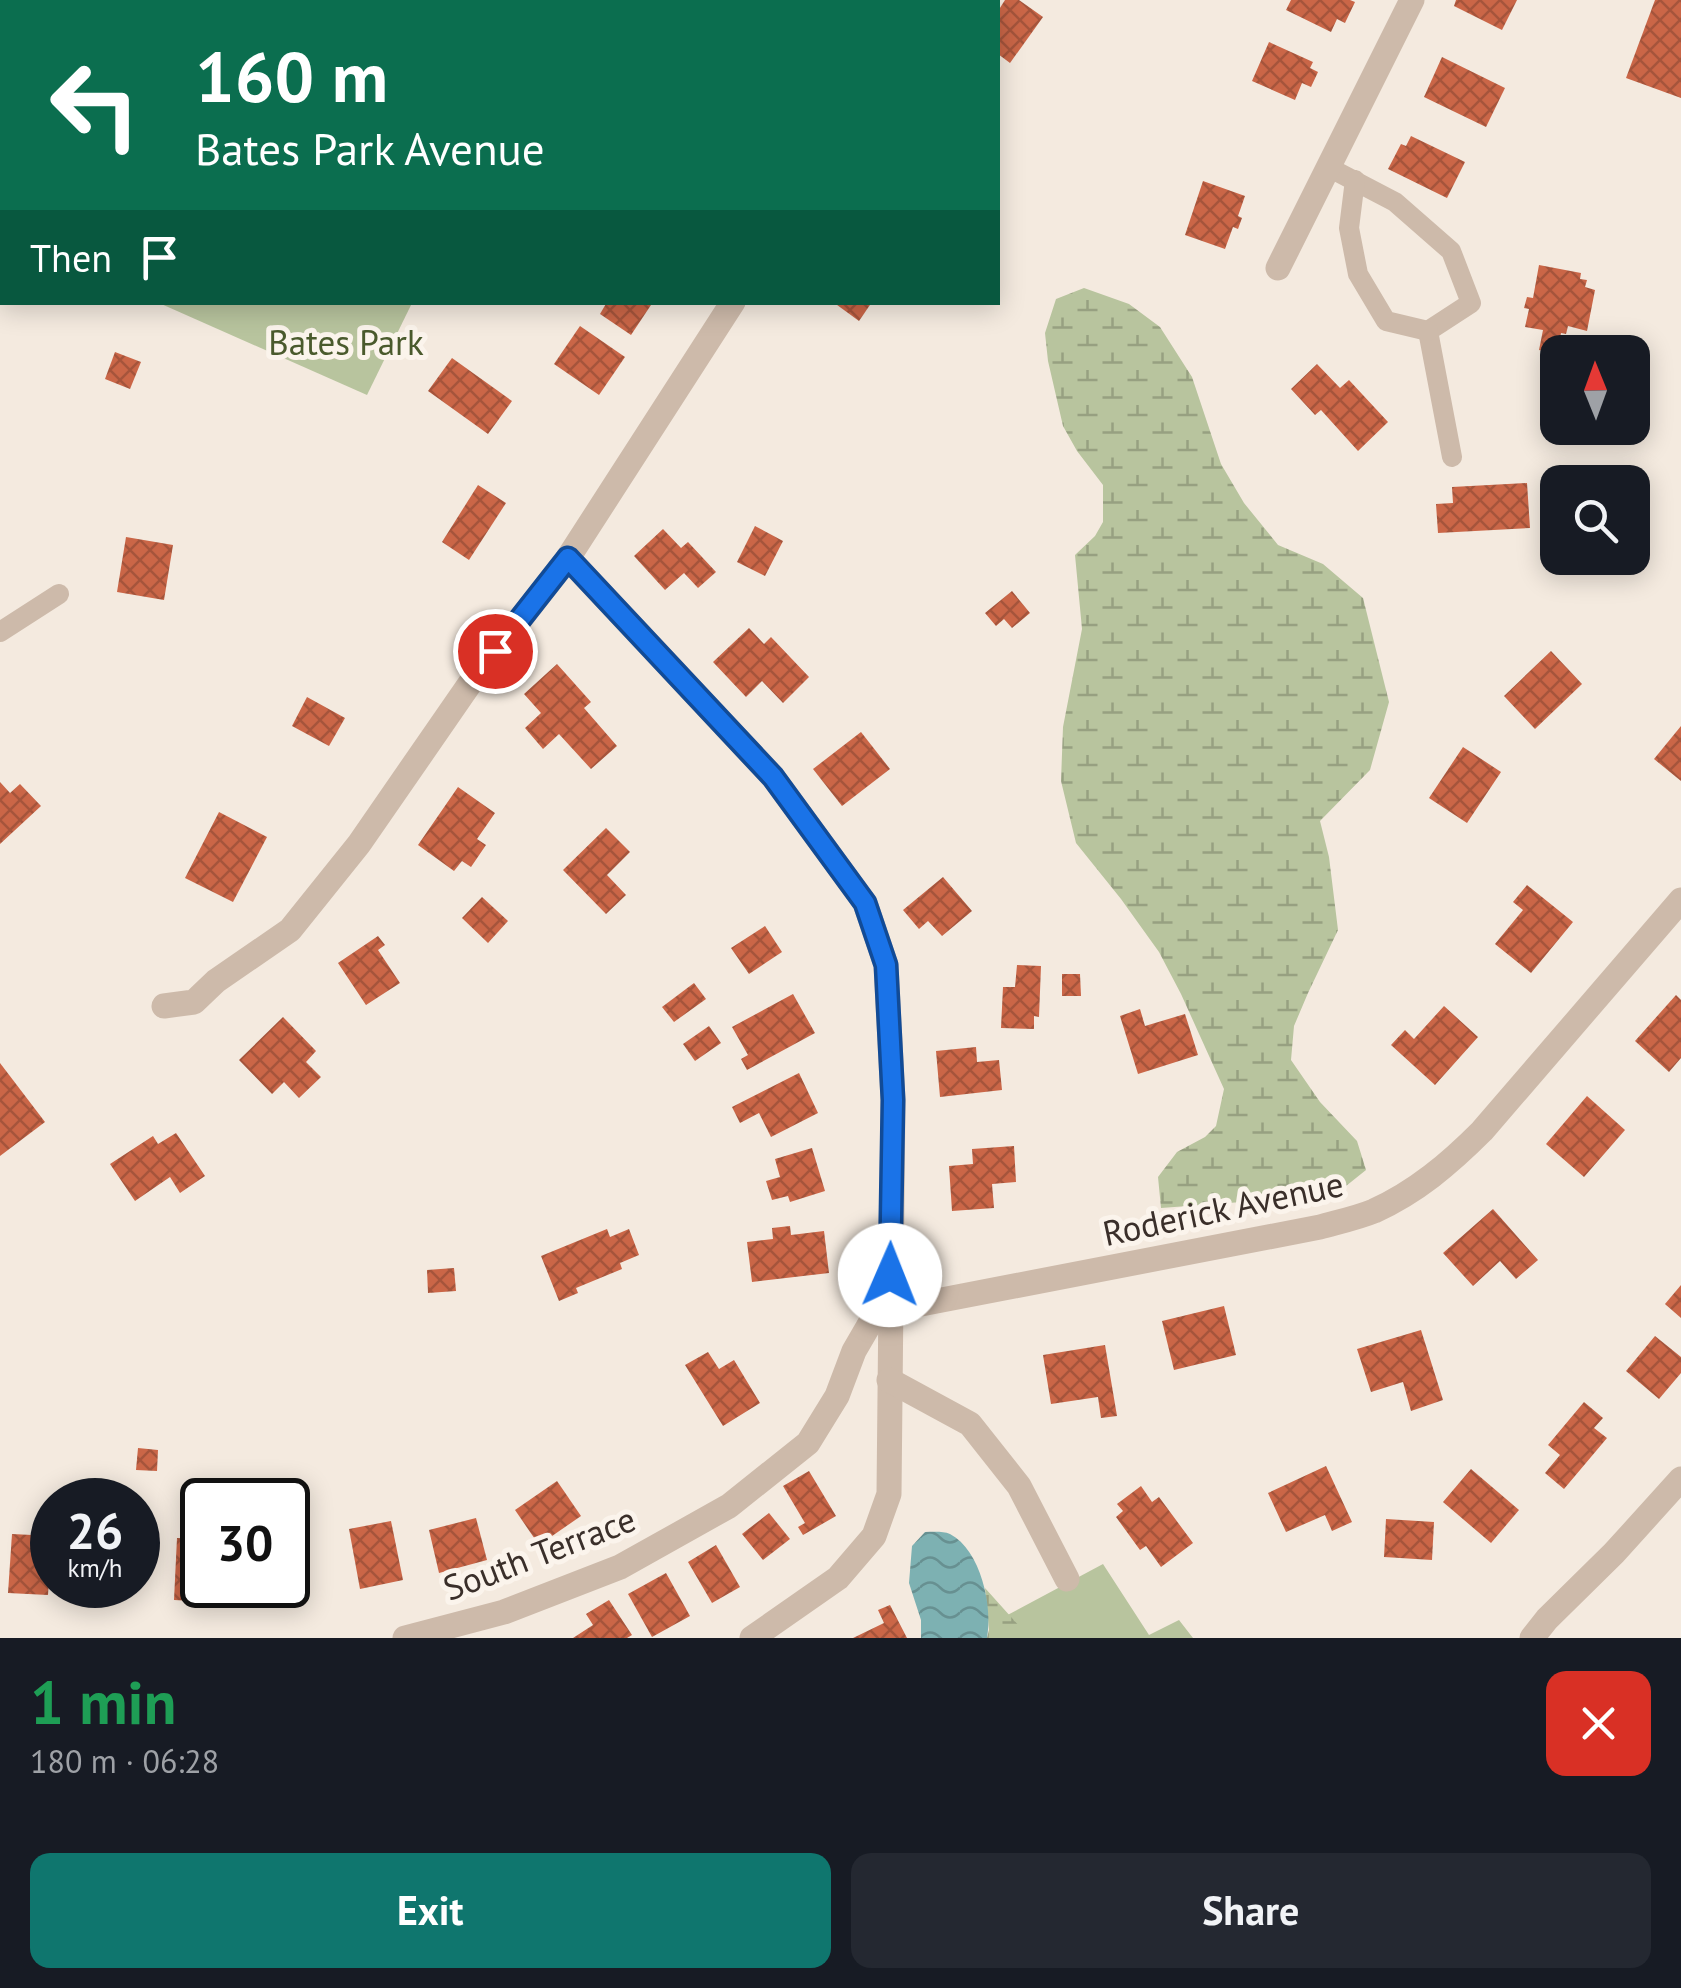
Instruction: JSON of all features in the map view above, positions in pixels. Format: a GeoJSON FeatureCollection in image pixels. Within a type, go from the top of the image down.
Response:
{"type":"FeatureCollection","features":[{"type":"Feature","properties":{"kind":"street"},"geometry":{"type":"LineString","coordinates":[[1278,268],[1412,0]]}},
{"type":"Feature","properties":{"kind":"street"},"geometry":{"type":"LineString","coordinates":[[164,1006],[194,1002],[290,930],[359,844],[471,682],[568,558],[731,305]]}},
{"type":"Feature","properties":{"kind":"street"},"geometry":{"type":"LineString","coordinates":[[568,558],[773,777],[865,903],[886,965],[893,1100],[889,1494],[874,1536],[838,1578],[752,1638]]}},
{"type":"Feature","properties":{"kind":"street","name":"Roderick Avenue"},"geometry":{"type":"LineString","coordinates":[[890,1310],[1320,1227],[1386,1205],[1450,1163],[1482,1132],[1681,900]]}},
{"type":"Feature","properties":{"kind":"street","name":"South Terrace"},"geometry":{"type":"LineString","coordinates":[[405,1638],[504,1612],[620,1567],[729,1506],[808,1443],[836,1396],[872,1320],[890,1310]]}},
{"type":"Feature","properties":{"kind":"street"},"geometry":{"type":"LineString","coordinates":[[889,1380],[970,1424],[1019,1486],[1067,1579]]}},
{"type":"Feature","properties":{"kind":"street"},"geometry":{"type":"LineString","coordinates":[[1532,1638],[1681,1479]]}},
{"type":"Feature","properties":{"kind":"lane"},"geometry":{"type":"LineString","coordinates":[[1328,167],[1355,180],[1395,202],[1451,251],[1471,304],[1428,331],[1386,320],[1358,274],[1349,228],[1355,180]]}},
{"type":"Feature","properties":{"kind":"lane"},"geometry":{"type":"LineString","coordinates":[[1428,331],[1452,457]]}},
{"type":"Feature","properties":{"kind":"lane"},"geometry":{"type":"LineString","coordinates":[[0,632],[60,594]]}},
{"type":"Feature","properties":{"kind":"green space"},"geometry":{"type":"Polygon","coordinates":[[[1084,288],[1129,304],[1160,327],[1192,377],[1221,464],[1244,503],[1278,545],[1323,564],[1363,598],[1389,702],[1370,770],[1320,821],[1329,857],[1338,930],[1294,1026],[1291,1060],[1320,1102],[1357,1141],[1366,1170],[1341,1190],[1282,1199],[1161,1208],[1158,1177],[1177,1152],[1205,1137],[1216,1126],[1224,1089],[1159,952],[1076,843],[1061,781],[1063,727],[1082,629],[1075,555],[1103,522],[1103,485],[1063,426],[1045,333],[1056,299],[1084,288]]]}},
{"type":"Feature","properties":{"kind":"green space","name":"Bates Park"},"geometry":{"type":"Polygon","coordinates":[[[164,305],[411,305],[367,395],[164,305]]]}},
{"type":"Feature","properties":{"kind":"green space"},"geometry":{"type":"Polygon","coordinates":[[[1103,1564],[1149,1635],[1179,1620],[1193,1638],[1002,1638],[1000,1619],[1103,1564]]]}},
{"type":"Feature","properties":{"kind":"green space"},"geometry":{"type":"Polygon","coordinates":[[[985,1588],[1030,1638],[987,1638],[985,1588]]]}},
{"type":"Feature","properties":{"kind":"water"},"geometry":{"type":"Polygon","coordinates":[[[925,1532],[950,1534],[970,1553],[986,1596],[987,1638],[921,1638],[921,1620],[909,1583],[912,1546],[925,1532]]]}},
{"type":"Feature","properties":{"kind":"building"},"geometry":{"type":"Polygon","coordinates":[[[1005,0],[1019,0],[1043,17],[1010,63],[1000,56],[1000,8],[1005,0]]]}},
{"type":"Feature","properties":{"kind":"building"},"geometry":{"type":"Polygon","coordinates":[[[1291,0],[1355,2],[1345,23],[1337,19],[1331,32],[1286,10],[1291,0]]]}},
{"type":"Feature","properties":{"kind":"building"},"geometry":{"type":"Polygon","coordinates":[[[1456,0],[1517,0],[1502,30],[1454,6],[1456,0]]]}},
{"type":"Feature","properties":{"kind":"building"},"geometry":{"type":"Polygon","coordinates":[[[1655,0],[1681,0],[1681,98],[1626,78],[1655,0]]]}},
{"type":"Feature","properties":{"kind":"building"},"geometry":{"type":"Polygon","coordinates":[[[1269,42],[1313,62],[1310,68],[1318,72],[1311,87],[1302,83],[1295,100],[1252,81],[1269,42]]]}},
{"type":"Feature","properties":{"kind":"building"},"geometry":{"type":"Polygon","coordinates":[[[1442,57],[1505,88],[1486,127],[1424,97],[1442,57]]]}},
{"type":"Feature","properties":{"kind":"building"},"geometry":{"type":"Polygon","coordinates":[[[1411,136],[1465,162],[1447,198],[1388,169],[1401,144],[1406,146],[1411,136]]]}},
{"type":"Feature","properties":{"kind":"building"},"geometry":{"type":"Polygon","coordinates":[[[1203,181],[1245,196],[1238,229],[1233,227],[1225,249],[1185,235],[1203,181]]]}},
{"type":"Feature","properties":{"kind":"building"},"geometry":{"type":"Polygon","coordinates":[[[1539,265],[1581,273],[1580,279],[1587,280],[1585,287],[1595,290],[1587,331],[1568,326],[1566,334],[1542,335],[1543,330],[1525,327],[1527,297],[1533,298],[1539,265]]]}},
{"type":"Feature","properties":{"kind":"building"},"geometry":{"type":"Polygon","coordinates":[[[605,305],[651,305],[631,335],[600,314],[605,305]]]}},
{"type":"Feature","properties":{"kind":"building"},"geometry":{"type":"Polygon","coordinates":[[[837,305],[870,305],[859,321],[837,305]]]}},
{"type":"Feature","properties":{"kind":"building"},"geometry":{"type":"Polygon","coordinates":[[[580,326],[625,357],[599,395],[554,364],[580,326]]]}},
{"type":"Feature","properties":{"kind":"building"},"geometry":{"type":"Polygon","coordinates":[[[115,352],[141,362],[130,389],[105,379],[115,352]]]}},
{"type":"Feature","properties":{"kind":"building"},"geometry":{"type":"Polygon","coordinates":[[[452,358],[512,401],[488,434],[428,391],[452,358]]]}},
{"type":"Feature","properties":{"kind":"building"},"geometry":{"type":"Polygon","coordinates":[[[1317,364],[1340,388],[1349,380],[1388,422],[1358,451],[1321,410],[1315,415],[1291,389],[1317,364]]]}},
{"type":"Feature","properties":{"kind":"building"},"geometry":{"type":"Polygon","coordinates":[[[1527,483],[1530,528],[1438,533],[1436,504],[1453,503],[1452,487],[1527,483]]]}},
{"type":"Feature","properties":{"kind":"building"},"geometry":{"type":"Polygon","coordinates":[[[478,485],[506,503],[469,560],[442,542],[478,485]]]}},
{"type":"Feature","properties":{"kind":"building"},"geometry":{"type":"Polygon","coordinates":[[[755,526],[783,541],[765,576],[737,562],[755,526]]]}},
{"type":"Feature","properties":{"kind":"building"},"geometry":{"type":"Polygon","coordinates":[[[663,529],[681,548],[688,542],[716,572],[698,588],[684,573],[665,590],[634,556],[663,529]]]}},
{"type":"Feature","properties":{"kind":"building"},"geometry":{"type":"Polygon","coordinates":[[[126,537],[173,545],[164,600],[117,592],[126,537]]]}},
{"type":"Feature","properties":{"kind":"building"},"geometry":{"type":"Polygon","coordinates":[[[1012,591],[1030,613],[1012,628],[1004,619],[996,626],[985,613],[1012,591]]]}},
{"type":"Feature","properties":{"kind":"building"},"geometry":{"type":"Polygon","coordinates":[[[749,628],[764,644],[771,637],[809,677],[783,703],[762,681],[746,697],[713,662],[749,628]]]}},
{"type":"Feature","properties":{"kind":"building"},"geometry":{"type":"Polygon","coordinates":[[[1551,651],[1582,684],[1535,729],[1504,696],[1551,651]]]}},
{"type":"Feature","properties":{"kind":"building"},"geometry":{"type":"Polygon","coordinates":[[[557,664],[591,702],[584,708],[617,746],[591,769],[559,734],[543,749],[525,728],[541,713],[524,694],[557,664]]]}},
{"type":"Feature","properties":{"kind":"building"},"geometry":{"type":"Polygon","coordinates":[[[307,697],[345,718],[329,746],[292,726],[307,697]]]}},
{"type":"Feature","properties":{"kind":"building"},"geometry":{"type":"Polygon","coordinates":[[[1681,726],[1681,781],[1654,759],[1681,726]]]}},
{"type":"Feature","properties":{"kind":"building"},"geometry":{"type":"Polygon","coordinates":[[[861,732],[890,769],[842,806],[813,769],[861,732]]]}},
{"type":"Feature","properties":{"kind":"building"},"geometry":{"type":"Polygon","coordinates":[[[1463,747],[1501,772],[1467,823],[1429,798],[1463,747]]]}},
{"type":"Feature","properties":{"kind":"building"},"geometry":{"type":"Polygon","coordinates":[[[0,782],[10,793],[20,784],[41,806],[0,844],[0,782]]]}},
{"type":"Feature","properties":{"kind":"building"},"geometry":{"type":"Polygon","coordinates":[[[458,787],[495,813],[477,839],[486,845],[471,867],[462,861],[454,871],[418,845],[458,787]]]}},
{"type":"Feature","properties":{"kind":"building"},"geometry":{"type":"Polygon","coordinates":[[[219,812],[267,837],[233,902],[185,878],[219,812]]]}},
{"type":"Feature","properties":{"kind":"building"},"geometry":{"type":"Polygon","coordinates":[[[606,828],[630,852],[607,875],[626,895],[606,914],[563,870],[606,828]]]}},
{"type":"Feature","properties":{"kind":"building"},"geometry":{"type":"Polygon","coordinates":[[[943,877],[972,911],[942,936],[928,921],[919,929],[903,910],[943,877]]]}},
{"type":"Feature","properties":{"kind":"building"},"geometry":{"type":"Polygon","coordinates":[[[1527,885],[1573,922],[1531,973],[1495,944],[1523,910],[1513,902],[1527,885]]]}},
{"type":"Feature","properties":{"kind":"building"},"geometry":{"type":"Polygon","coordinates":[[[482,897],[508,921],[488,943],[462,918],[482,897]]]}},
{"type":"Feature","properties":{"kind":"building"},"geometry":{"type":"Polygon","coordinates":[[[765,926],[782,952],[749,974],[731,948],[765,926]]]}},
{"type":"Feature","properties":{"kind":"building"},"geometry":{"type":"Polygon","coordinates":[[[378,936],[385,945],[378,950],[400,983],[366,1005],[338,963],[378,936]]]}},
{"type":"Feature","properties":{"kind":"building"},"geometry":{"type":"Polygon","coordinates":[[[1017,965],[1041,966],[1039,1017],[1034,1016],[1034,1029],[1001,1028],[1003,987],[1015,987],[1017,965]]]}},
{"type":"Feature","properties":{"kind":"building"},"geometry":{"type":"Polygon","coordinates":[[[1062,974],[1080,974],[1081,996],[1062,996],[1062,974]]]}},
{"type":"Feature","properties":{"kind":"building"},"geometry":{"type":"Polygon","coordinates":[[[694,983],[706,999],[674,1022],[662,1007],[694,983]]]}},
{"type":"Feature","properties":{"kind":"building"},"geometry":{"type":"Polygon","coordinates":[[[793,994],[815,1033],[747,1070],[741,1059],[748,1055],[732,1027],[793,994]]]}},
{"type":"Feature","properties":{"kind":"building"},"geometry":{"type":"Polygon","coordinates":[[[1676,995],[1681,1000],[1681,1058],[1669,1072],[1635,1041],[1676,995]]]}},
{"type":"Feature","properties":{"kind":"building"},"geometry":{"type":"Polygon","coordinates":[[[1444,1006],[1478,1037],[1435,1085],[1391,1045],[1405,1030],[1414,1039],[1444,1006]]]}},
{"type":"Feature","properties":{"kind":"building"},"geometry":{"type":"Polygon","coordinates":[[[1140,1009],[1145,1026],[1185,1014],[1198,1055],[1138,1074],[1120,1016],[1140,1009]]]}},
{"type":"Feature","properties":{"kind":"building"},"geometry":{"type":"Polygon","coordinates":[[[283,1017],[316,1051],[306,1062],[321,1077],[299,1098],[284,1082],[272,1094],[239,1060],[283,1017]]]}},
{"type":"Feature","properties":{"kind":"building"},"geometry":{"type":"Polygon","coordinates":[[[709,1026],[721,1043],[695,1061],[683,1044],[709,1026]]]}},
{"type":"Feature","properties":{"kind":"building"},"geometry":{"type":"Polygon","coordinates":[[[976,1047],[977,1062],[999,1060],[1002,1090],[940,1097],[936,1051],[976,1047]]]}},
{"type":"Feature","properties":{"kind":"building"},"geometry":{"type":"Polygon","coordinates":[[[0,1063],[45,1122],[0,1156],[0,1063]]]}},
{"type":"Feature","properties":{"kind":"building"},"geometry":{"type":"Polygon","coordinates":[[[799,1073],[818,1113],[771,1137],[759,1113],[740,1123],[732,1107],[799,1073]]]}},
{"type":"Feature","properties":{"kind":"building"},"geometry":{"type":"Polygon","coordinates":[[[1587,1096],[1625,1130],[1584,1177],[1546,1144],[1587,1096]]]}},
{"type":"Feature","properties":{"kind":"building"},"geometry":{"type":"Polygon","coordinates":[[[176,1133],[205,1176],[180,1193],[170,1177],[135,1201],[110,1164],[153,1136],[158,1144],[176,1133]]]}},
{"type":"Feature","properties":{"kind":"building"},"geometry":{"type":"Polygon","coordinates":[[[1014,1146],[1016,1182],[992,1184],[994,1208],[952,1211],[949,1166],[973,1164],[972,1149],[1014,1146]]]}},
{"type":"Feature","properties":{"kind":"building"},"geometry":{"type":"Polygon","coordinates":[[[812,1148],[825,1191],[790,1202],[788,1196],[772,1200],[766,1181],[780,1177],[775,1159],[812,1148]]]}},
{"type":"Feature","properties":{"kind":"building"},"geometry":{"type":"Polygon","coordinates":[[[1493,1209],[1538,1260],[1516,1279],[1500,1261],[1473,1286],[1443,1253],[1493,1209]]]}},
{"type":"Feature","properties":{"kind":"building"},"geometry":{"type":"Polygon","coordinates":[[[790,1226],[791,1235],[824,1231],[829,1273],[752,1282],[747,1242],[773,1239],[772,1228],[790,1226]]]}},
{"type":"Feature","properties":{"kind":"building"},"geometry":{"type":"Polygon","coordinates":[[[607,1229],[610,1237],[629,1229],[639,1255],[620,1263],[622,1269],[576,1288],[578,1293],[559,1301],[541,1256],[607,1229]]]}},
{"type":"Feature","properties":{"kind":"building"},"geometry":{"type":"Polygon","coordinates":[[[454,1268],[456,1291],[428,1293],[427,1270],[454,1268]]]}},
{"type":"Feature","properties":{"kind":"building"},"geometry":{"type":"Polygon","coordinates":[[[1681,1285],[1681,1318],[1665,1304],[1681,1285]]]}},
{"type":"Feature","properties":{"kind":"building"},"geometry":{"type":"Polygon","coordinates":[[[1224,1306],[1236,1355],[1174,1370],[1162,1321],[1224,1306]]]}},
{"type":"Feature","properties":{"kind":"building"},"geometry":{"type":"Polygon","coordinates":[[[1421,1330],[1443,1400],[1411,1411],[1403,1382],[1371,1392],[1357,1349],[1421,1330]]]}},
{"type":"Feature","properties":{"kind":"building"},"geometry":{"type":"Polygon","coordinates":[[[1655,1336],[1681,1357],[1681,1373],[1659,1399],[1626,1371],[1655,1336]]]}},
{"type":"Feature","properties":{"kind":"building"},"geometry":{"type":"Polygon","coordinates":[[[1105,1345],[1117,1416],[1101,1418],[1098,1397],[1051,1404],[1043,1355],[1105,1345]]]}},
{"type":"Feature","properties":{"kind":"building"},"geometry":{"type":"Polygon","coordinates":[[[708,1352],[719,1369],[734,1360],[760,1403],[723,1426],[685,1365],[708,1352]]]}},
{"type":"Feature","properties":{"kind":"building"},"geometry":{"type":"Polygon","coordinates":[[[1584,1402],[1603,1418],[1594,1428],[1607,1438],[1564,1489],[1545,1473],[1560,1455],[1548,1445],[1584,1402]]]}},
{"type":"Feature","properties":{"kind":"building"},"geometry":{"type":"Polygon","coordinates":[[[138,1448],[158,1450],[157,1471],[136,1470],[138,1448]]]}},
{"type":"Feature","properties":{"kind":"building"},"geometry":{"type":"Polygon","coordinates":[[[1326,1466],[1352,1522],[1332,1531],[1325,1515],[1286,1532],[1268,1493],[1326,1466]]]}},
{"type":"Feature","properties":{"kind":"building"},"geometry":{"type":"Polygon","coordinates":[[[1471,1469],[1519,1510],[1491,1543],[1443,1502],[1471,1469]]]}},
{"type":"Feature","properties":{"kind":"building"},"geometry":{"type":"Polygon","coordinates":[[[809,1471],[836,1516],[803,1535],[798,1527],[805,1523],[783,1486],[809,1471]]]}},
{"type":"Feature","properties":{"kind":"building"},"geometry":{"type":"Polygon","coordinates":[[[557,1481],[581,1516],[539,1545],[515,1510],[557,1481]]]}},
{"type":"Feature","properties":{"kind":"building"},"geometry":{"type":"Polygon","coordinates":[[[1141,1486],[1152,1502],[1159,1497],[1193,1543],[1161,1567],[1146,1546],[1140,1550],[1116,1517],[1123,1511],[1117,1504],[1141,1486]]]}},
{"type":"Feature","properties":{"kind":"building"},"geometry":{"type":"Polygon","coordinates":[[[769,1513],[790,1539],[763,1560],[742,1534],[769,1513]]]}},
{"type":"Feature","properties":{"kind":"building"},"geometry":{"type":"Polygon","coordinates":[[[476,1518],[487,1560],[439,1573],[429,1530],[476,1518]]]}},
{"type":"Feature","properties":{"kind":"building"},"geometry":{"type":"Polygon","coordinates":[[[1386,1519],[1434,1522],[1432,1560],[1384,1557],[1386,1519]]]}},
{"type":"Feature","properties":{"kind":"building"},"geometry":{"type":"Polygon","coordinates":[[[391,1521],[403,1580],[360,1589],[349,1529],[391,1521]]]}},
{"type":"Feature","properties":{"kind":"building"},"geometry":{"type":"Polygon","coordinates":[[[12,1534],[30,1535],[30,1594],[8,1593],[12,1534]]]}},
{"type":"Feature","properties":{"kind":"building"},"geometry":{"type":"Polygon","coordinates":[[[177,1538],[180,1538],[180,1600],[174,1600],[177,1538]]]}},
{"type":"Feature","properties":{"kind":"building"},"geometry":{"type":"Polygon","coordinates":[[[716,1545],[740,1587],[712,1603],[688,1562],[716,1545]]]}},
{"type":"Feature","properties":{"kind":"building"},"geometry":{"type":"Polygon","coordinates":[[[666,1573],[690,1616],[652,1637],[628,1594],[666,1573]]]}},
{"type":"Feature","properties":{"kind":"building"},"geometry":{"type":"Polygon","coordinates":[[[609,1600],[632,1635],[573,1638],[593,1625],[586,1614],[609,1600]]]}},
{"type":"Feature","properties":{"kind":"building"},"geometry":{"type":"Polygon","coordinates":[[[890,1605],[907,1638],[853,1638],[884,1623],[878,1610],[890,1605]]]}},
{"type":"Feature","properties":{"kind":"route"},"geometry":{"type":"LineString","coordinates":[[495,651],[568,558],[773,777],[865,903],[886,965],[893,1100],[890,1275]]}}]}
